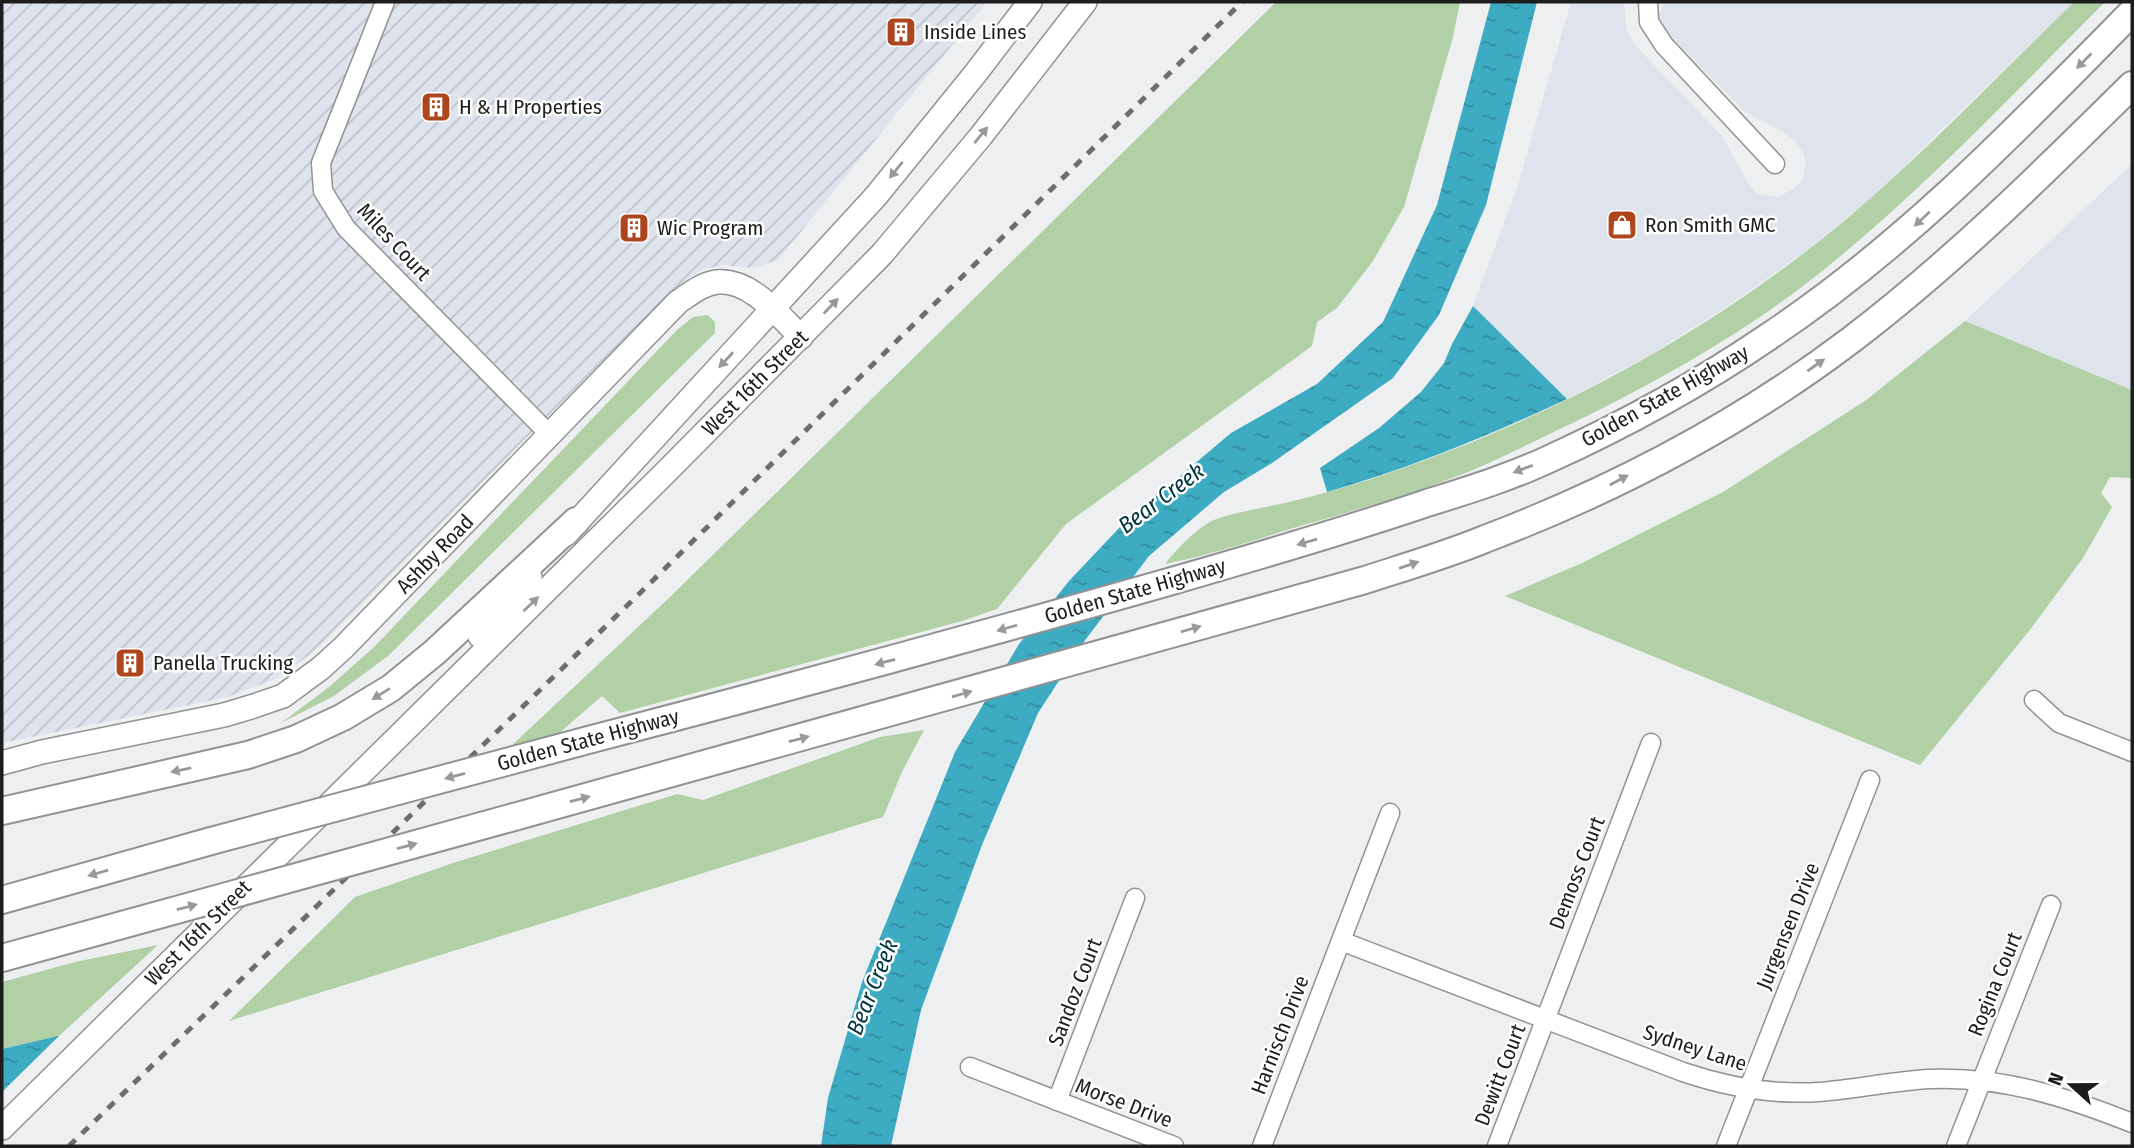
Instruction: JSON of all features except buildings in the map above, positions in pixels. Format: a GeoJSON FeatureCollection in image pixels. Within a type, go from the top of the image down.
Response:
{"type":"FeatureCollection","features":[{"type":"Feature","properties":{"kind":"highway","name":"Golden State Highway"},"geometry":{"type":"LineString","coordinates":[[2,900],[211,841],[951,644],[1334,534],[1475,488],[1544,461],[1624,423],[1699,380],[1790,322],[1908,232],[1989,158],[2132,12]]}},
{"type":"Feature","properties":{"kind":"highway"},"geometry":{"type":"LineString","coordinates":[[2,958],[1125,648],[1365,580],[1485,540],[1601,489],[1704,436],[1810,370],[1908,295],[1995,220],[2132,85]]}},
{"type":"Feature","properties":{"kind":"highway"},"geometry":{"type":"LineString","coordinates":[[2,811],[248,755],[296,739],[343,717],[391,688],[435,652],[576,521]]}},
{"type":"Feature","properties":{"kind":"main road","name":"West 16th Street"},"geometry":{"type":"LineString","coordinates":[[395,738],[576,521],[876,196],[1030,2]]}},
{"type":"Feature","properties":{"kind":"main road","name":"West 16th Street"},"geometry":{"type":"LineString","coordinates":[[2,1128],[882,254],[981,136],[1085,2]]}},
{"type":"Feature","properties":{"kind":"main road","name":"Ashby Road"},"geometry":{"type":"LineString","coordinates":[[2,763],[42,752],[224,715],[283,696],[344,647],[678,302],[697,288],[717,282],[735,284],[752,292],[801,337]]}},
{"type":"Feature","properties":{"kind":"street","name":"Miles Court"},"geometry":{"type":"LineString","coordinates":[[385,2],[321,163],[323,191],[346,228],[549,434]]}},
{"type":"Feature","properties":{"kind":"street"},"geometry":{"type":"LineString","coordinates":[[1648,2],[1649,22],[1664,45],[1775,164]]}},
{"type":"Feature","properties":{"kind":"street"},"geometry":{"type":"LineString","coordinates":[[2034,700],[2059,723],[2132,752]]}},
{"type":"Feature","properties":{"kind":"street","name":"Demoss Court"},"geometry":{"type":"LineString","coordinates":[[1545,1020],[1651,743]]}},
{"type":"Feature","properties":{"kind":"street","name":"Jurgensen Drive"},"geometry":{"type":"LineString","coordinates":[[1726,1146],[1870,780]]}},
{"type":"Feature","properties":{"kind":"street","name":"Harnisch Drive"},"geometry":{"type":"LineString","coordinates":[[1262,1146],[1390,813]]}},
{"type":"Feature","properties":{"kind":"street","name":"Sandoz Court"},"geometry":{"type":"LineString","coordinates":[[1057,1101],[1135,898]]}},
{"type":"Feature","properties":{"kind":"street","name":"Rogina Court"},"geometry":{"type":"LineString","coordinates":[[1956,1146],[2051,905]]}},
{"type":"Feature","properties":{"kind":"street","name":"Sydney Lane"},"geometry":{"type":"LineString","coordinates":[[1341,941],[1683,1072],[1748,1089],[1819,1092],[1931,1079],[1981,1080],[2049,1092],[2132,1122]]}},
{"type":"Feature","properties":{"kind":"street","name":"Dewitt Court"},"geometry":{"type":"LineString","coordinates":[[1497,1146],[1545,1020]]}},
{"type":"Feature","properties":{"kind":"street","name":"Morse Drive"},"geometry":{"type":"LineString","coordinates":[[970,1068],[1174,1146]]}},
{"type":"Feature","properties":{"kind":"shaded area"},"geometry":{"type":"Polygon","coordinates":[[[2,2],[987,2],[778,260],[753,268],[723,265],[703,269],[674,289],[317,649],[278,678],[228,697],[2,743],[2,2]]]}},
{"type":"Feature","properties":{"kind":"shaded area"},"geometry":{"type":"Polygon","coordinates":[[[1571,2],[1624,2],[1627,32],[1636,46],[1722,136],[1756,193],[1777,197],[1794,189],[1803,178],[1806,163],[1803,152],[1794,140],[1783,132],[1745,112],[1660,25],[1657,17],[1665,2],[2074,2],[1873,196],[1803,253],[1729,305],[1648,356],[1567,399],[1473,306],[1518,185],[1571,2]]]}},
{"type":"Feature","properties":{"kind":"shaded area"},"geometry":{"type":"Polygon","coordinates":[[[2132,164],[2132,390],[1965,321],[2132,164]]]}},
{"type":"Feature","properties":{"kind":"green space"},"geometry":{"type":"Polygon","coordinates":[[[1276,2],[1460,2],[1453,37],[1404,207],[1373,261],[1337,308],[1317,322],[1312,346],[1066,524],[997,609],[962,621],[620,713],[602,696],[557,735],[510,747],[670,597],[1276,2]]]}},
{"type":"Feature","properties":{"kind":"green space"},"geometry":{"type":"Polygon","coordinates":[[[2074,2],[2105,2],[1967,141],[1859,241],[1792,294],[1729,337],[1629,394],[1464,474],[1357,510],[1216,552],[1165,564],[1191,536],[1215,520],[1331,491],[1444,453],[1558,404],[1670,344],[1776,274],[1874,195],[2074,2]]]}},
{"type":"Feature","properties":{"kind":"green space"},"geometry":{"type":"Polygon","coordinates":[[[708,315],[715,322],[715,333],[388,656],[334,696],[281,723],[329,687],[374,647],[677,330],[693,317],[708,315]]]}},
{"type":"Feature","properties":{"kind":"green space"},"geometry":{"type":"Polygon","coordinates":[[[1965,321],[2132,390],[2132,478],[2110,477],[2101,493],[2112,507],[2083,558],[2029,631],[1920,765],[1505,596],[1582,563],[1723,492],[1865,401],[1965,321]]]}},
{"type":"Feature","properties":{"kind":"green space"},"geometry":{"type":"Polygon","coordinates":[[[924,730],[883,817],[229,1021],[355,897],[456,862],[677,794],[703,800],[880,737],[924,730]]]}},
{"type":"Feature","properties":{"kind":"green space"},"geometry":{"type":"Polygon","coordinates":[[[158,945],[59,1036],[2,1049],[2,982],[75,962],[158,945]]]}},
{"type":"Feature","properties":{"kind":"water","name":"Bear Creek"},"geometry":{"type":"Polygon","coordinates":[[[1491,2],[1537,2],[1486,205],[1439,315],[1393,378],[1272,463],[1224,492],[1149,556],[1086,639],[1038,713],[982,845],[921,1010],[891,1146],[821,1146],[828,1098],[862,982],[955,752],[1019,644],[1069,581],[1121,526],[1231,433],[1317,384],[1383,322],[1437,205],[1491,2]]]}},
{"type":"Feature","properties":{"kind":"water"},"geometry":{"type":"Polygon","coordinates":[[[1473,306],[1567,399],[1449,450],[1389,473],[1327,492],[1320,468],[1379,428],[1421,392],[1444,363],[1473,306]]]}},
{"type":"Feature","properties":{"kind":"water"},"geometry":{"type":"Polygon","coordinates":[[[59,1036],[2,1092],[2,1049],[59,1036]]]}},
{"type":"Feature","properties":{"kind":"railway"},"geometry":{"type":"LineString","coordinates":[[69,1146],[638,595],[1242,2]]}},
{"type":"Feature","properties":{"kind":"place","name":"Inside Lines"},"geometry":{"type":"Point","coordinates":[901,32]}},
{"type":"Feature","properties":{"kind":"place","name":"H & H Properties"},"geometry":{"type":"Point","coordinates":[436,107]}},
{"type":"Feature","properties":{"kind":"place","name":"Ron Smith GMC"},"geometry":{"type":"Point","coordinates":[1622,225]}},
{"type":"Feature","properties":{"kind":"place","name":"Wic Program"},"geometry":{"type":"Point","coordinates":[634,228]}},
{"type":"Feature","properties":{"kind":"place","name":"Panella Trucking"},"geometry":{"type":"Point","coordinates":[130,663]}}]}
